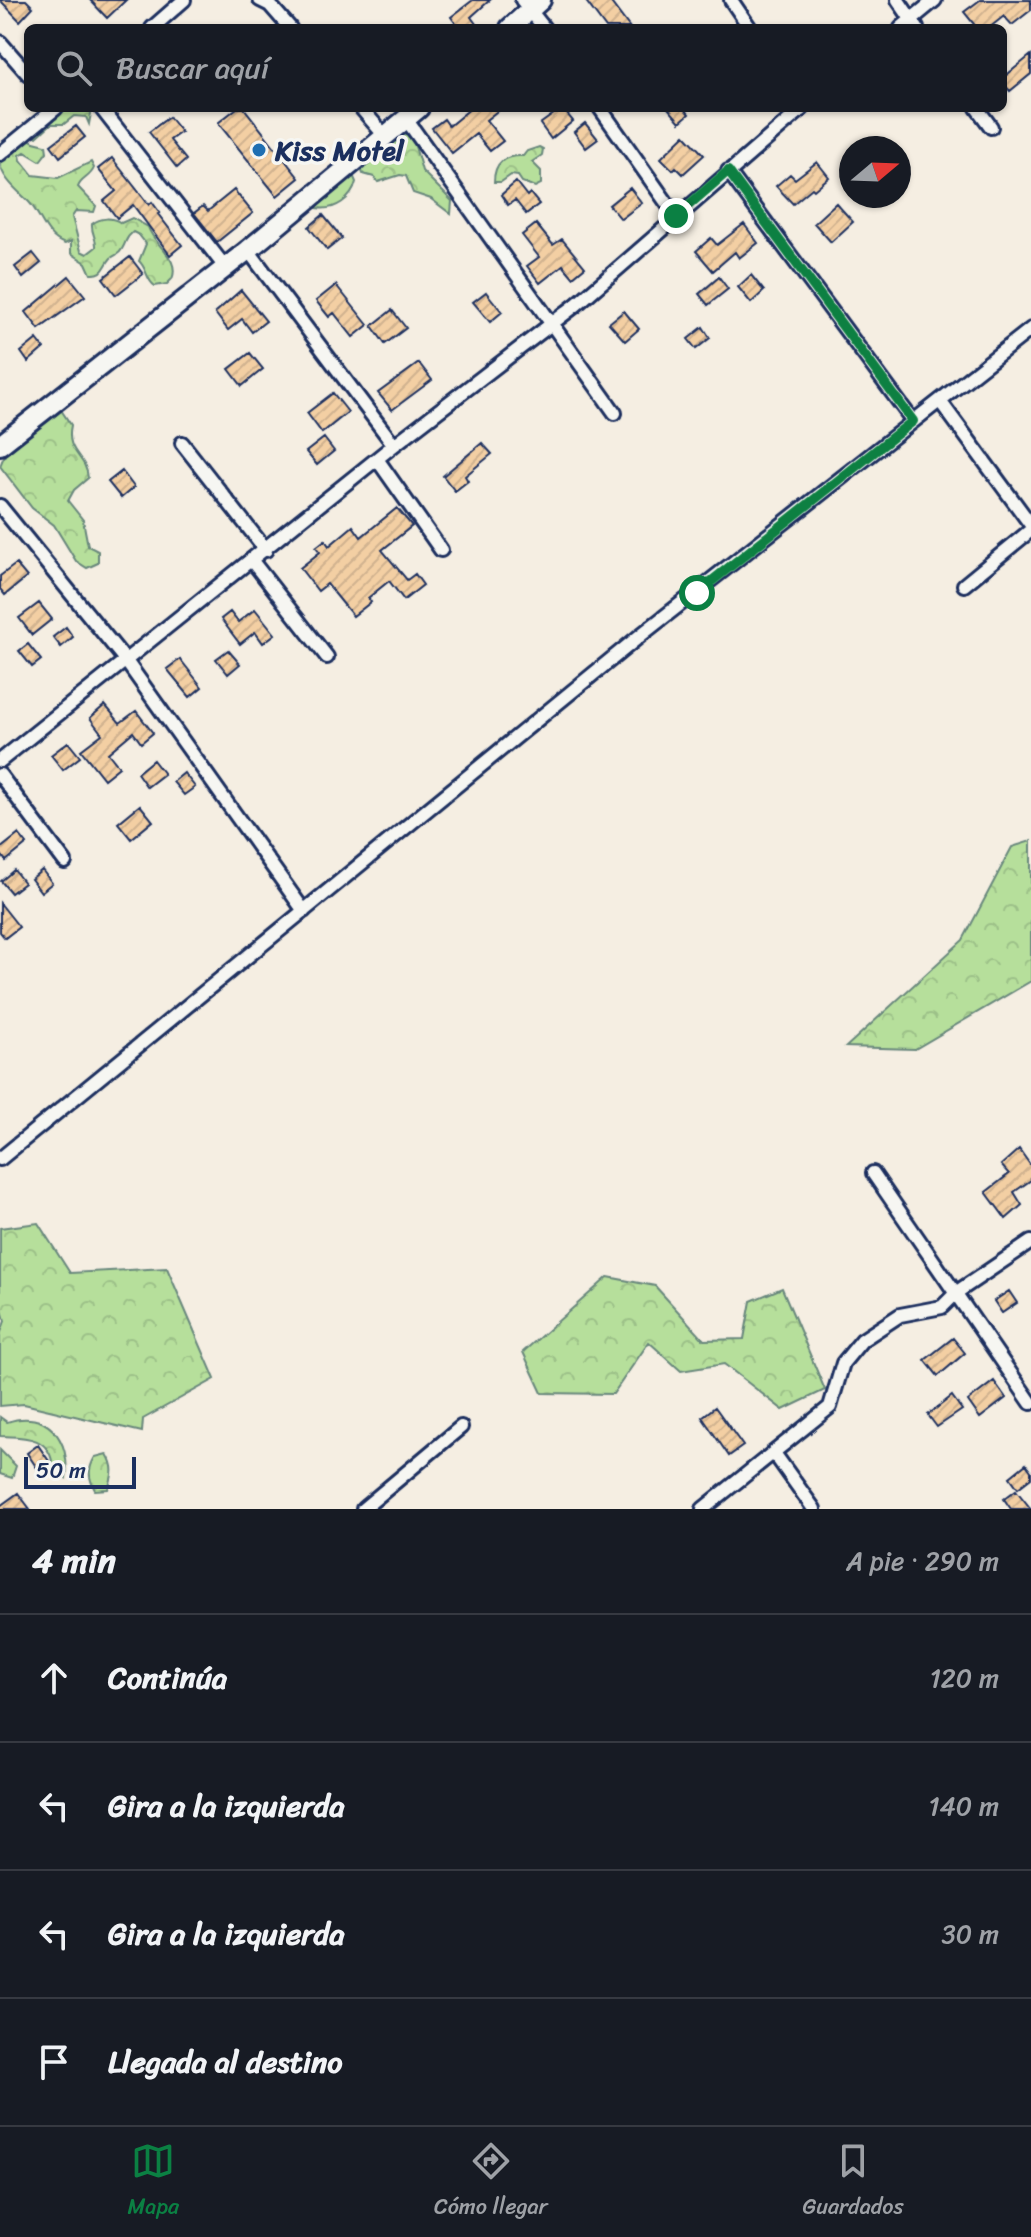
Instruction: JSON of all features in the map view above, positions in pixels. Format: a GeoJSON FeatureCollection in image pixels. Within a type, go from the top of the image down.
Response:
{"type":"FeatureCollection","features":[{"type":"Feature","properties":{"kind":"street"},"geometry":{"type":"LineString","coordinates":[[157,24],[184,0]]}},
{"type":"Feature","properties":{"kind":"street"},"geometry":{"type":"LineString","coordinates":[[260,0],[270,5],[287,24]]}},
{"type":"Feature","properties":{"kind":"street"},"geometry":{"type":"LineString","coordinates":[[731,0],[747,24]]}},
{"type":"Feature","properties":{"kind":"street"},"geometry":{"type":"LineString","coordinates":[[898,0],[910,24]]}},
{"type":"Feature","properties":{"kind":"street"},"geometry":{"type":"LineString","coordinates":[[911,24],[935,0]]}},
{"type":"Feature","properties":{"kind":"street"},"geometry":{"type":"LineString","coordinates":[[513,24],[531,3],[542,24]]}},
{"type":"Feature","properties":{"kind":"street"},"geometry":{"type":"LineString","coordinates":[[0,42],[24,69]]}},
{"type":"Feature","properties":{"kind":"street"},"geometry":{"type":"LineString","coordinates":[[0,154],[51,112]]}},
{"type":"Feature","properties":{"kind":"street"},"geometry":{"type":"LineString","coordinates":[[104,112],[225,267]]}},
{"type":"Feature","properties":{"kind":"street"},"geometry":{"type":"LineString","coordinates":[[364,112],[385,136]]}},
{"type":"Feature","properties":{"kind":"street"},"geometry":{"type":"LineString","coordinates":[[603,112],[676,216]]}},
{"type":"Feature","properties":{"kind":"street"},"geometry":{"type":"LineString","coordinates":[[0,761],[394,445],[553,323],[798,112]]}},
{"type":"Feature","properties":{"kind":"street"},"geometry":{"type":"LineString","coordinates":[[980,112],[991,127]]}},
{"type":"Feature","properties":{"kind":"street"},"geometry":{"type":"LineString","coordinates":[[0,445],[248,250],[412,114],[615,413]]}},
{"type":"Feature","properties":{"kind":"street"},"geometry":{"type":"LineString","coordinates":[[728,171],[913,421]]}},
{"type":"Feature","properties":{"kind":"street"},"geometry":{"type":"LineString","coordinates":[[248,250],[394,445]]}},
{"type":"Feature","properties":{"kind":"street"},"geometry":{"type":"LineString","coordinates":[[0,1159],[641,635],[1031,329]]}},
{"type":"Feature","properties":{"kind":"street"},"geometry":{"type":"LineString","coordinates":[[940,401],[1031,528],[964,585]]}},
{"type":"Feature","properties":{"kind":"street"},"geometry":{"type":"LineString","coordinates":[[182,443],[266,550]]}},
{"type":"Feature","properties":{"kind":"street"},"geometry":{"type":"LineString","coordinates":[[377,459],[441,550]]}},
{"type":"Feature","properties":{"kind":"street"},"geometry":{"type":"LineString","coordinates":[[0,506],[126,661],[304,911]]}},
{"type":"Feature","properties":{"kind":"street"},"geometry":{"type":"LineString","coordinates":[[252,561],[327,657]]}},
{"type":"Feature","properties":{"kind":"street"},"geometry":{"type":"LineString","coordinates":[[0,775],[65,862]]}},
{"type":"Feature","properties":{"kind":"street"},"geometry":{"type":"LineString","coordinates":[[873,1173],[1031,1403]]}},
{"type":"Feature","properties":{"kind":"street"},"geometry":{"type":"LineString","coordinates":[[703,1509],[830,1407],[843,1363],[862,1340],[900,1315],[942,1307],[957,1292],[1031,1242]]}},
{"type":"Feature","properties":{"kind":"street"},"geometry":{"type":"LineString","coordinates":[[363,1509],[461,1427]]}},
{"type":"Feature","properties":{"kind":"street"},"geometry":{"type":"LineString","coordinates":[[774,1453],[814,1509]]}},
{"type":"Feature","properties":{"kind":"green space"},"geometry":{"type":"Polygon","coordinates":[[[50,112],[91,112],[89,124],[86,117],[74,116],[64,124],[51,124],[37,137],[32,133],[50,112]]]}},
{"type":"Feature","properties":{"kind":"green space"},"geometry":{"type":"Polygon","coordinates":[[[402,133],[413,139],[422,171],[452,201],[451,214],[431,199],[413,193],[406,176],[378,182],[374,177],[363,174],[361,168],[402,133]]]}},
{"type":"Feature","properties":{"kind":"green space"},"geometry":{"type":"Polygon","coordinates":[[[23,135],[46,145],[47,152],[40,161],[25,152],[20,155],[33,175],[58,178],[91,162],[94,168],[78,187],[96,206],[94,212],[76,211],[72,217],[81,251],[87,254],[96,247],[92,227],[95,222],[106,219],[121,223],[132,218],[148,227],[170,258],[174,272],[167,284],[155,286],[150,281],[139,261],[146,244],[133,232],[120,252],[96,274],[91,274],[86,263],[71,253],[71,241],[65,244],[53,236],[1,168],[0,149],[23,135]]]}},
{"type":"Feature","properties":{"kind":"green space"},"geometry":{"type":"Polygon","coordinates":[[[539,147],[543,149],[542,155],[532,162],[541,171],[541,184],[535,187],[511,175],[501,182],[494,182],[496,169],[502,161],[523,156],[539,147]]]}},
{"type":"Feature","properties":{"kind":"green space"},"geometry":{"type":"Polygon","coordinates":[[[352,173],[356,182],[347,198],[330,208],[317,208],[315,203],[352,173]]]}},
{"type":"Feature","properties":{"kind":"green space"},"geometry":{"type":"Polygon","coordinates":[[[51,410],[61,410],[71,425],[71,442],[88,478],[74,490],[68,501],[83,520],[88,546],[98,551],[98,563],[87,568],[76,561],[54,525],[32,508],[0,466],[15,442],[51,410]]]}},
{"type":"Feature","properties":{"kind":"green space"},"geometry":{"type":"Polygon","coordinates":[[[1031,841],[1031,981],[915,1049],[846,1047],[963,940],[1012,847],[1031,841]]]}},
{"type":"Feature","properties":{"kind":"green space"},"geometry":{"type":"Polygon","coordinates":[[[38,1223],[70,1273],[167,1268],[215,1379],[143,1419],[142,1432],[24,1404],[0,1406],[0,1335],[5,1321],[0,1302],[0,1228],[38,1223]]]}},
{"type":"Feature","properties":{"kind":"green space"},"geometry":{"type":"Polygon","coordinates":[[[608,1277],[655,1286],[704,1340],[744,1339],[751,1301],[782,1288],[825,1390],[783,1410],[724,1364],[681,1371],[649,1342],[613,1394],[542,1393],[523,1352],[608,1277]]]}},
{"type":"Feature","properties":{"kind":"green space"},"geometry":{"type":"Polygon","coordinates":[[[0,1417],[7,1422],[34,1420],[53,1430],[65,1451],[66,1478],[53,1467],[47,1449],[41,1443],[27,1438],[0,1436],[0,1417]]]}},
{"type":"Feature","properties":{"kind":"green space"},"geometry":{"type":"Polygon","coordinates":[[[0,1450],[16,1466],[12,1478],[0,1474],[0,1450]]]}},
{"type":"Feature","properties":{"kind":"green space"},"geometry":{"type":"Polygon","coordinates":[[[107,1454],[112,1467],[110,1484],[108,1489],[95,1490],[90,1477],[91,1465],[95,1457],[107,1454]]]}},
{"type":"Feature","properties":{"kind":"building"},"geometry":{"type":"Polygon","coordinates":[[[0,0],[26,0],[33,7],[20,21],[0,0]]]}},
{"type":"Feature","properties":{"kind":"building"},"geometry":{"type":"Polygon","coordinates":[[[90,0],[126,0],[107,18],[90,0]]]}},
{"type":"Feature","properties":{"kind":"building"},"geometry":{"type":"Polygon","coordinates":[[[473,0],[490,0],[471,17],[476,24],[456,24],[451,17],[473,0]]]}},
{"type":"Feature","properties":{"kind":"building"},"geometry":{"type":"Polygon","coordinates":[[[585,0],[609,0],[627,24],[603,24],[585,0]]]}},
{"type":"Feature","properties":{"kind":"building"},"geometry":{"type":"Polygon","coordinates":[[[980,0],[1031,0],[1031,10],[1012,25],[1004,16],[994,24],[974,24],[964,12],[980,0]]]}},
{"type":"Feature","properties":{"kind":"building"},"geometry":{"type":"Polygon","coordinates":[[[1031,55],[1031,74],[1010,91],[1007,75],[1031,55]]]}},
{"type":"Feature","properties":{"kind":"building","name":"Kiss Motel"},"geometry":{"type":"Polygon","coordinates":[[[232,112],[247,112],[299,178],[277,196],[218,123],[232,112]]]}},
{"type":"Feature","properties":{"kind":"building"},"geometry":{"type":"Polygon","coordinates":[[[466,112],[496,112],[486,120],[503,141],[490,151],[476,134],[452,153],[432,128],[444,119],[449,126],[466,112]]]}},
{"type":"Feature","properties":{"kind":"building"},"geometry":{"type":"Polygon","coordinates":[[[556,112],[565,112],[573,121],[551,139],[540,124],[556,112]]]}},
{"type":"Feature","properties":{"kind":"building"},"geometry":{"type":"Polygon","coordinates":[[[671,112],[687,112],[689,114],[680,122],[671,112]]]}},
{"type":"Feature","properties":{"kind":"building"},"geometry":{"type":"Polygon","coordinates":[[[169,117],[181,132],[170,140],[186,160],[177,168],[149,132],[169,117]]]}},
{"type":"Feature","properties":{"kind":"building"},"geometry":{"type":"Polygon","coordinates":[[[585,123],[598,139],[586,148],[574,132],[585,123]]]}},
{"type":"Feature","properties":{"kind":"building"},"geometry":{"type":"Polygon","coordinates":[[[76,126],[85,137],[60,157],[51,145],[76,126]]]}},
{"type":"Feature","properties":{"kind":"building"},"geometry":{"type":"Polygon","coordinates":[[[685,135],[704,155],[683,174],[676,167],[673,170],[661,158],[685,135]]]}},
{"type":"Feature","properties":{"kind":"building"},"geometry":{"type":"Polygon","coordinates":[[[112,158],[149,205],[152,202],[182,245],[170,255],[133,205],[117,218],[104,201],[116,191],[98,169],[112,158]]]}},
{"type":"Feature","properties":{"kind":"building"},"geometry":{"type":"Polygon","coordinates":[[[817,162],[829,177],[793,204],[776,186],[790,174],[795,179],[817,162]]]}},
{"type":"Feature","properties":{"kind":"building"},"geometry":{"type":"Polygon","coordinates":[[[516,182],[527,196],[530,193],[539,204],[526,214],[515,200],[508,205],[501,195],[516,182]]]}},
{"type":"Feature","properties":{"kind":"building"},"geometry":{"type":"Polygon","coordinates":[[[630,188],[642,203],[621,219],[609,205],[630,188]]]}},
{"type":"Feature","properties":{"kind":"building"},"geometry":{"type":"Polygon","coordinates":[[[234,190],[253,213],[217,242],[194,213],[203,206],[208,211],[234,190]]]}},
{"type":"Feature","properties":{"kind":"building"},"geometry":{"type":"Polygon","coordinates":[[[836,203],[853,222],[831,242],[814,223],[836,203]]]}},
{"type":"Feature","properties":{"kind":"building"},"geometry":{"type":"Polygon","coordinates":[[[323,215],[342,238],[327,250],[309,227],[323,215]]]}},
{"type":"Feature","properties":{"kind":"building"},"geometry":{"type":"Polygon","coordinates":[[[536,224],[553,245],[562,239],[585,267],[573,277],[563,265],[540,283],[527,266],[539,257],[522,235],[536,224]]]}},
{"type":"Feature","properties":{"kind":"building"},"geometry":{"type":"Polygon","coordinates":[[[744,224],[758,243],[739,258],[735,252],[713,271],[696,251],[711,238],[717,245],[744,224]]]}},
{"type":"Feature","properties":{"kind":"building"},"geometry":{"type":"Polygon","coordinates":[[[33,253],[41,263],[23,278],[15,267],[33,253]]]}},
{"type":"Feature","properties":{"kind":"building"},"geometry":{"type":"Polygon","coordinates":[[[130,257],[143,274],[116,295],[103,278],[130,257]]]}},
{"type":"Feature","properties":{"kind":"building"},"geometry":{"type":"Polygon","coordinates":[[[751,275],[764,291],[751,303],[738,287],[751,275]]]}},
{"type":"Feature","properties":{"kind":"building"},"geometry":{"type":"Polygon","coordinates":[[[69,276],[85,296],[39,329],[26,312],[69,276]]]}},
{"type":"Feature","properties":{"kind":"building"},"geometry":{"type":"Polygon","coordinates":[[[719,277],[728,289],[708,305],[699,294],[719,277]]]}},
{"type":"Feature","properties":{"kind":"building"},"geometry":{"type":"Polygon","coordinates":[[[336,285],[368,325],[353,337],[334,313],[329,317],[316,301],[336,285]]]}},
{"type":"Feature","properties":{"kind":"building"},"geometry":{"type":"Polygon","coordinates":[[[241,290],[266,321],[252,332],[242,319],[228,330],[215,313],[241,290]]]}},
{"type":"Feature","properties":{"kind":"building"},"geometry":{"type":"Polygon","coordinates":[[[486,292],[502,312],[490,322],[473,302],[486,292]]]}},
{"type":"Feature","properties":{"kind":"building"},"geometry":{"type":"Polygon","coordinates":[[[392,310],[406,328],[385,344],[372,326],[392,310]]]}},
{"type":"Feature","properties":{"kind":"building"},"geometry":{"type":"Polygon","coordinates":[[[624,311],[639,329],[625,341],[609,323],[624,311]]]}},
{"type":"Feature","properties":{"kind":"building"},"geometry":{"type":"Polygon","coordinates":[[[703,327],[710,338],[696,349],[688,339],[703,327]]]}},
{"type":"Feature","properties":{"kind":"building"},"geometry":{"type":"Polygon","coordinates":[[[37,339],[44,348],[28,362],[21,352],[37,339]]]}},
{"type":"Feature","properties":{"kind":"building"},"geometry":{"type":"Polygon","coordinates":[[[250,353],[263,369],[242,386],[229,369],[250,353]]]}},
{"type":"Feature","properties":{"kind":"building"},"geometry":{"type":"Polygon","coordinates":[[[419,363],[432,380],[392,410],[378,393],[419,363]]]}},
{"type":"Feature","properties":{"kind":"building"},"geometry":{"type":"Polygon","coordinates":[[[333,393],[348,412],[322,433],[307,413],[333,393]]]}},
{"type":"Feature","properties":{"kind":"building"},"geometry":{"type":"Polygon","coordinates":[[[324,438],[334,451],[317,465],[306,452],[324,438]]]}},
{"type":"Feature","properties":{"kind":"building"},"geometry":{"type":"Polygon","coordinates":[[[482,443],[492,454],[465,476],[468,481],[455,491],[443,476],[482,443]]]}},
{"type":"Feature","properties":{"kind":"building"},"geometry":{"type":"Polygon","coordinates":[[[122,471],[134,487],[121,498],[108,482],[122,471]]]}},
{"type":"Feature","properties":{"kind":"building"},"geometry":{"type":"Polygon","coordinates":[[[397,508],[412,526],[382,550],[407,580],[415,574],[423,585],[404,600],[389,581],[368,598],[371,602],[353,616],[327,584],[318,591],[300,568],[320,552],[316,547],[325,540],[329,546],[353,526],[361,537],[397,508]]]}},
{"type":"Feature","properties":{"kind":"building"},"geometry":{"type":"Polygon","coordinates":[[[16,564],[27,577],[5,595],[0,589],[0,576],[16,564]]]}},
{"type":"Feature","properties":{"kind":"building"},"geometry":{"type":"Polygon","coordinates":[[[39,603],[52,619],[32,635],[19,618],[39,603]]]}},
{"type":"Feature","properties":{"kind":"building"},"geometry":{"type":"Polygon","coordinates":[[[255,609],[275,634],[263,643],[255,632],[240,644],[221,619],[230,612],[238,622],[255,609]]]}},
{"type":"Feature","properties":{"kind":"building"},"geometry":{"type":"Polygon","coordinates":[[[66,627],[73,637],[61,647],[53,637],[66,627]]]}},
{"type":"Feature","properties":{"kind":"building"},"geometry":{"type":"Polygon","coordinates":[[[28,644],[41,660],[32,667],[19,651],[28,644]]]}},
{"type":"Feature","properties":{"kind":"building"},"geometry":{"type":"Polygon","coordinates":[[[228,650],[240,664],[228,674],[216,659],[228,650]]]}},
{"type":"Feature","properties":{"kind":"building"},"geometry":{"type":"Polygon","coordinates":[[[180,659],[202,687],[190,697],[167,669],[180,659]]]}},
{"type":"Feature","properties":{"kind":"building"},"geometry":{"type":"Polygon","coordinates":[[[105,705],[120,723],[136,711],[153,733],[141,743],[133,732],[108,753],[119,767],[104,779],[81,750],[102,734],[90,718],[105,705]]]}},
{"type":"Feature","properties":{"kind":"building"},"geometry":{"type":"Polygon","coordinates":[[[68,742],[80,757],[63,770],[51,755],[68,742]]]}},
{"type":"Feature","properties":{"kind":"building"},"geometry":{"type":"Polygon","coordinates":[[[153,760],[164,774],[147,787],[137,773],[153,760]]]}},
{"type":"Feature","properties":{"kind":"building"},"geometry":{"type":"Polygon","coordinates":[[[184,773],[195,787],[184,795],[173,782],[184,773]]]}},
{"type":"Feature","properties":{"kind":"building"},"geometry":{"type":"Polygon","coordinates":[[[140,805],[153,821],[131,839],[118,823],[140,805]]]}},
{"type":"Feature","properties":{"kind":"building"},"geometry":{"type":"Polygon","coordinates":[[[19,834],[27,844],[6,861],[0,849],[19,834]]]}},
{"type":"Feature","properties":{"kind":"building"},"geometry":{"type":"Polygon","coordinates":[[[14,870],[24,883],[11,893],[1,881],[14,870]]]}},
{"type":"Feature","properties":{"kind":"building"},"geometry":{"type":"Polygon","coordinates":[[[42,870],[52,883],[41,892],[31,879],[42,870]]]}},
{"type":"Feature","properties":{"kind":"building"},"geometry":{"type":"Polygon","coordinates":[[[0,903],[19,927],[5,938],[0,932],[0,903]]]}},
{"type":"Feature","properties":{"kind":"building"},"geometry":{"type":"Polygon","coordinates":[[[1019,1149],[1031,1166],[1031,1180],[1014,1192],[1022,1205],[1006,1219],[986,1192],[1009,1174],[1001,1165],[1019,1149]]]}},
{"type":"Feature","properties":{"kind":"building"},"geometry":{"type":"Polygon","coordinates":[[[1009,1291],[1017,1303],[1002,1313],[994,1301],[1009,1291]]]}},
{"type":"Feature","properties":{"kind":"building"},"geometry":{"type":"Polygon","coordinates":[[[953,1338],[965,1353],[938,1376],[925,1360],[953,1338]]]}},
{"type":"Feature","properties":{"kind":"building"},"geometry":{"type":"Polygon","coordinates":[[[994,1381],[1006,1398],[980,1418],[968,1401],[994,1381]]]}},
{"type":"Feature","properties":{"kind":"building"},"geometry":{"type":"Polygon","coordinates":[[[952,1396],[962,1410],[937,1427],[928,1415],[952,1396]]]}},
{"type":"Feature","properties":{"kind":"building"},"geometry":{"type":"Polygon","coordinates":[[[715,1407],[743,1446],[729,1456],[702,1417],[715,1407]]]}},
{"type":"Feature","properties":{"kind":"building"},"geometry":{"type":"Polygon","coordinates":[[[38,1445],[53,1467],[41,1474],[27,1453],[38,1445]]]}},
{"type":"Feature","properties":{"kind":"building"},"geometry":{"type":"Polygon","coordinates":[[[1026,1464],[1031,1478],[1018,1488],[1010,1477],[1026,1464]]]}},
{"type":"Feature","properties":{"kind":"building"},"geometry":{"type":"Polygon","coordinates":[[[1016,1490],[1031,1509],[1011,1509],[1004,1499],[1016,1490]]]}},
{"type":"Feature","properties":{"kind":"building"},"geometry":{"type":"Polygon","coordinates":[[[18,1493],[30,1509],[0,1509],[0,1506],[18,1493]]]}},
{"type":"Feature","properties":{"kind":"place","name":"Kiss Motel"},"geometry":{"type":"Point","coordinates":[259,150]}},
{"type":"Feature","properties":{"kind":"route"},"geometry":{"type":"LineString","coordinates":[[676,216],[728,171],[913,421],[697,593]]}}]}
